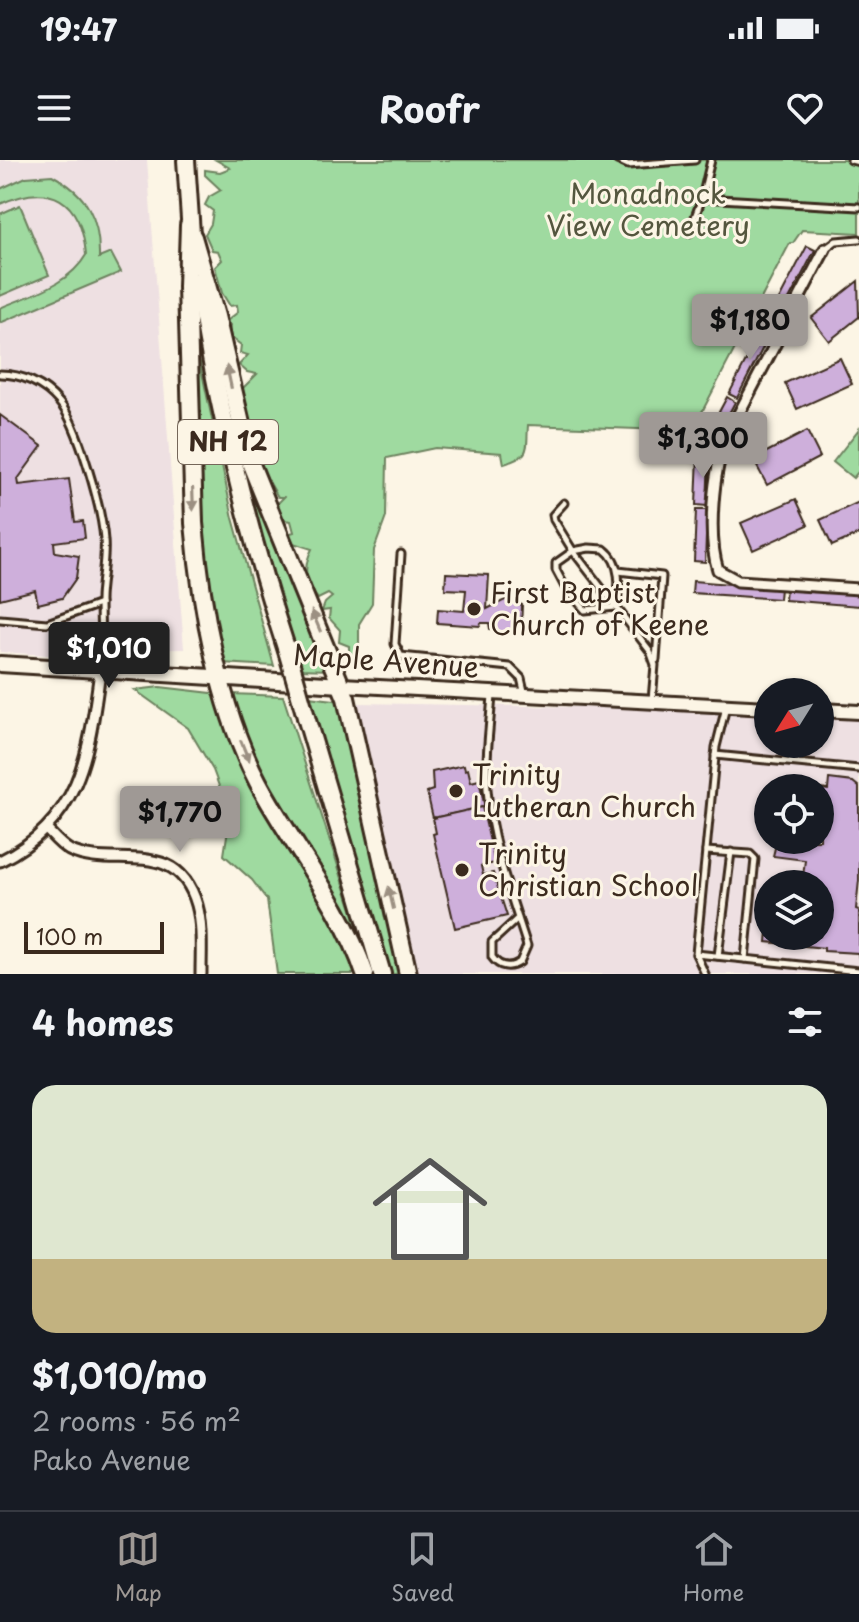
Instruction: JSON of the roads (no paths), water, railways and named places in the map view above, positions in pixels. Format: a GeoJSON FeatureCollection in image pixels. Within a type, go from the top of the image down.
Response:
{"type":"FeatureCollection","features":[{"type":"Feature","properties":{"kind":"highway","name":"NH 12"},"geometry":{"type":"LineString","coordinates":[[186,160],[189,225],[215,384],[237,485],[382,974]]}},
{"type":"Feature","properties":{"kind":"highway"},"geometry":{"type":"LineString","coordinates":[[189,225],[187,287],[194,523],[197,557],[220,677],[244,752],[258,782],[349,935],[365,974]]}},
{"type":"Feature","properties":{"kind":"highway"},"geometry":{"type":"LineString","coordinates":[[189,225],[216,316],[250,462],[342,685],[408,974]]}},
{"type":"Feature","properties":{"kind":"main road","name":"Maple Avenue"},"geometry":{"type":"LineString","coordinates":[[0,664],[342,685]]}},
{"type":"Feature","properties":{"kind":"street"},"geometry":{"type":"LineString","coordinates":[[825,249],[717,459],[713,547],[718,570],[738,581],[859,589]]}},
{"type":"Feature","properties":{"kind":"street"},"geometry":{"type":"LineString","coordinates":[[0,861],[46,829],[78,782],[87,757],[100,671]]}},
{"type":"Feature","properties":{"kind":"street","name":"Maple Avenue"},"geometry":{"type":"LineString","coordinates":[[342,685],[754,707]]}},
{"type":"Feature","properties":{"kind":"street"},"geometry":{"type":"LineString","coordinates":[[834,711],[859,712]]}},
{"type":"Feature","properties":{"kind":"street"},"geometry":{"type":"LineString","coordinates":[[46,829],[69,850],[149,860],[171,868],[181,876],[190,887],[200,917],[201,974]]}},
{"type":"Feature","properties":{"kind":"lane"},"geometry":{"type":"LineString","coordinates":[[617,160],[628,165],[695,160]]}},
{"type":"Feature","properties":{"kind":"lane"},"geometry":{"type":"LineString","coordinates":[[689,233],[711,160]]}},
{"type":"Feature","properties":{"kind":"lane"},"geometry":{"type":"LineString","coordinates":[[851,160],[859,162]]}},
{"type":"Feature","properties":{"kind":"lane"},"geometry":{"type":"LineString","coordinates":[[702,198],[859,207]]}},
{"type":"Feature","properties":{"kind":"lane"},"geometry":{"type":"LineString","coordinates":[[825,249],[836,241],[859,239]]}},
{"type":"Feature","properties":{"kind":"lane"},"geometry":{"type":"LineString","coordinates":[[0,374],[14,374],[34,381],[60,403],[87,465],[101,512],[105,544],[100,604],[100,671]]}},
{"type":"Feature","properties":{"kind":"lane"},"geometry":{"type":"LineString","coordinates":[[564,503],[553,515],[554,520],[573,551],[650,651],[655,665]]}},
{"type":"Feature","properties":{"kind":"lane"},"geometry":{"type":"LineString","coordinates":[[604,549],[615,561],[618,571],[616,607],[585,610],[565,587],[556,570],[556,563],[573,551],[604,549]]}},
{"type":"Feature","properties":{"kind":"lane"},"geometry":{"type":"LineString","coordinates":[[401,554],[395,644],[401,656],[510,667],[521,678],[525,696]]}},
{"type":"Feature","properties":{"kind":"lane"},"geometry":{"type":"LineString","coordinates":[[618,571],[662,576],[652,702]]}},
{"type":"Feature","properties":{"kind":"lane"},"geometry":{"type":"LineString","coordinates":[[0,619],[47,623],[100,604]]}},
{"type":"Feature","properties":{"kind":"lane"},"geometry":{"type":"LineString","coordinates":[[492,694],[487,787],[490,811],[509,895],[518,918],[526,953],[517,964],[500,965],[492,957],[492,942],[518,918]]}},
{"type":"Feature","properties":{"kind":"lane"},"geometry":{"type":"LineString","coordinates":[[705,974],[696,954],[715,755],[727,706]]}},
{"type":"Feature","properties":{"kind":"lane"},"geometry":{"type":"LineString","coordinates":[[715,755],[859,769]]}},
{"type":"Feature","properties":{"kind":"lane"},"geometry":{"type":"LineString","coordinates":[[706,851],[750,854],[755,859],[745,959]]}},
{"type":"Feature","properties":{"kind":"lane"},"geometry":{"type":"LineString","coordinates":[[718,956],[731,852]]}},
{"type":"Feature","properties":{"kind":"lane"},"geometry":{"type":"LineString","coordinates":[[696,954],[832,971],[859,971]]}},
{"type":"Feature","properties":{"kind":"place","name":"First Baptist Church of Keene"},"geometry":{"type":"Point","coordinates":[474,609]}},
{"type":"Feature","properties":{"kind":"place","name":"Trinity Lutheran Church"},"geometry":{"type":"Point","coordinates":[456,791]}},
{"type":"Feature","properties":{"kind":"place","name":"Trinity Christian School"},"geometry":{"type":"Point","coordinates":[462,870]}},
{"type":"Feature","properties":{"kind":"park label","name":"Monadnock View Cemetery"},"geometry":{"type":"Point","coordinates":[648,210]}}]}
